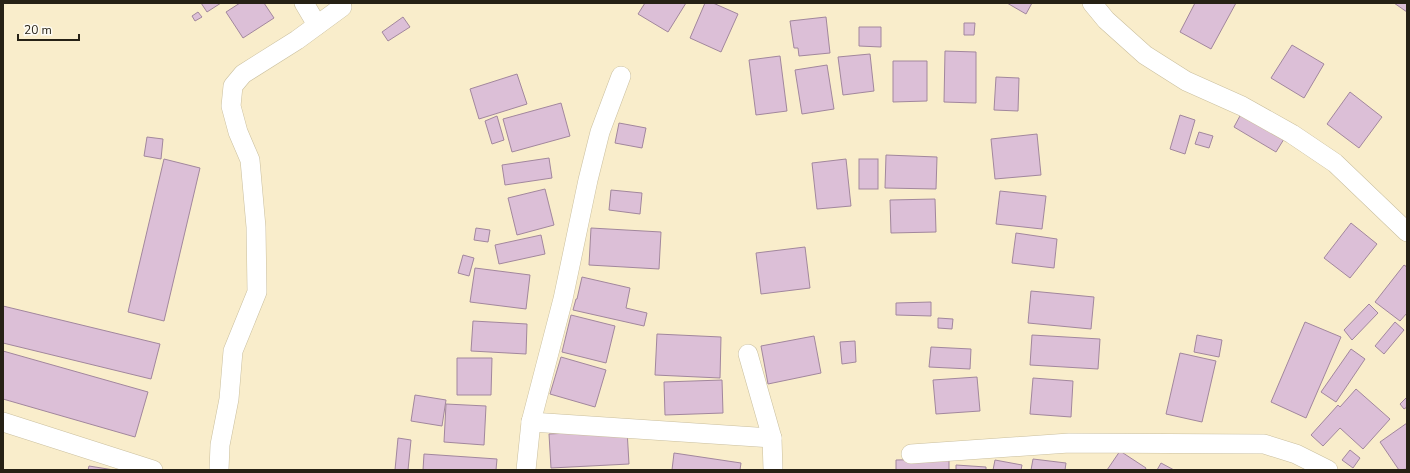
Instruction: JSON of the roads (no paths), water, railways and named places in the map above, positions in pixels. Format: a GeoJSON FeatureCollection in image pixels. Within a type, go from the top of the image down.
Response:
{"type":"FeatureCollection","features":[{"type":"Feature","properties":{"kind":"street"},"geometry":{"type":"LineString","coordinates":[[304,3],[317,25]]}},
{"type":"Feature","properties":{"kind":"street"},"geometry":{"type":"LineString","coordinates":[[1092,3],[1106,20],[1151,59],[1186,81],[1242,106],[1292,134],[1336,163],[1407,232]]}},
{"type":"Feature","properties":{"kind":"street"},"geometry":{"type":"LineString","coordinates":[[219,470],[220,445],[229,399],[233,351],[257,292],[256,227],[250,160],[238,132],[231,106],[233,86],[243,74],[297,40],[342,7]]}},
{"type":"Feature","properties":{"kind":"street"},"geometry":{"type":"LineString","coordinates":[[526,470],[531,422],[563,299],[588,180],[600,132],[621,76]]}},
{"type":"Feature","properties":{"kind":"street"},"geometry":{"type":"LineString","coordinates":[[748,354],[772,438],[773,470]]}},
{"type":"Feature","properties":{"kind":"street"},"geometry":{"type":"LineString","coordinates":[[3,422],[153,470]]}},
{"type":"Feature","properties":{"kind":"street"},"geometry":{"type":"LineString","coordinates":[[531,422],[772,438]]}},
{"type":"Feature","properties":{"kind":"street"},"geometry":{"type":"LineString","coordinates":[[910,454],[1069,443],[1264,444],[1296,454],[1328,470]]}}]}
